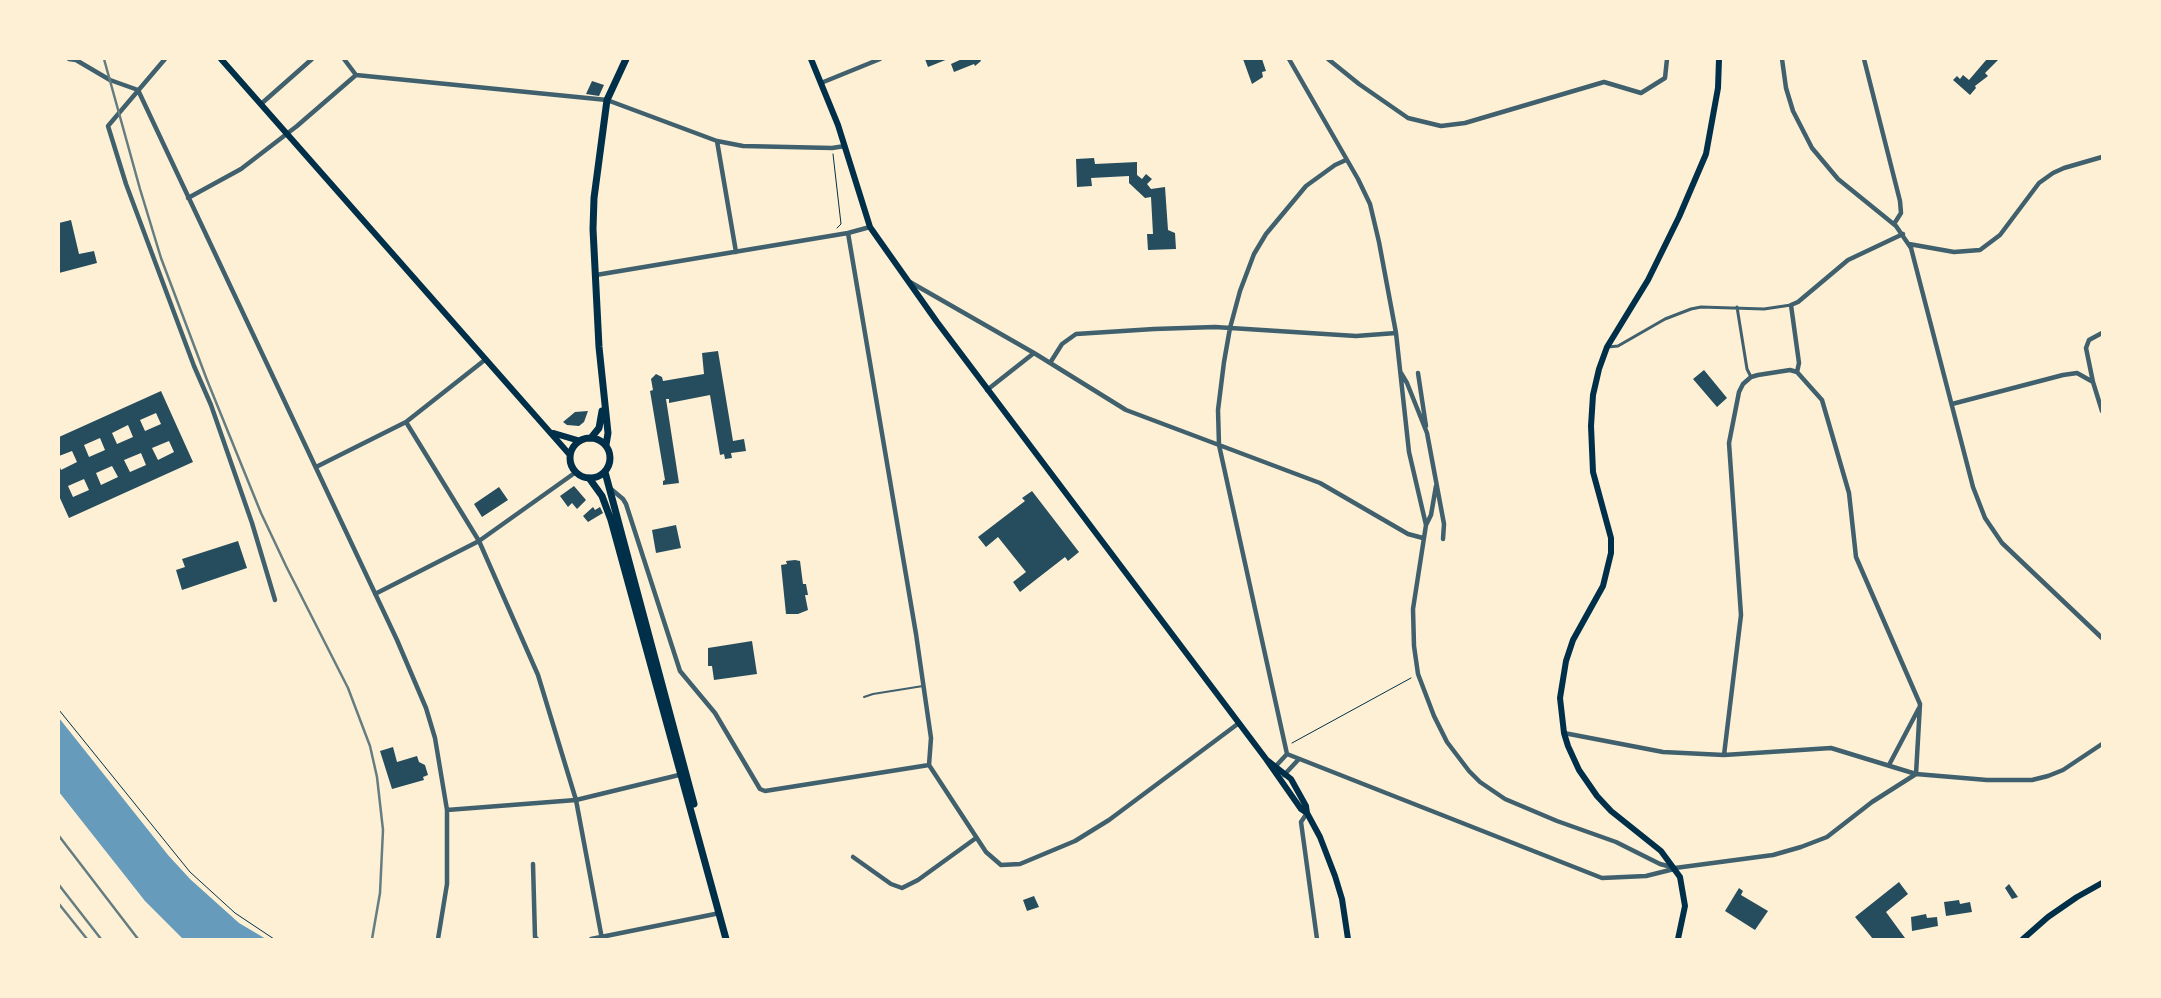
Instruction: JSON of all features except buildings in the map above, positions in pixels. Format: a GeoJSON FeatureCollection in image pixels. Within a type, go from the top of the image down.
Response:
{"type":"FeatureCollection","features":[{"type":"Feature","properties":{"kind":"main road"},"geometry":{"type":"LineString","coordinates":[[222,59],[551,432],[570,455],[572,467],[576,472],[589,478],[602,496],[609,514],[684,774]]}},
{"type":"Feature","properties":{"kind":"main road"},"geometry":{"type":"LineString","coordinates":[[606,445],[608,434],[603,398],[593,228],[594,198],[607,100],[626,59]]}},
{"type":"Feature","properties":{"kind":"main road"},"geometry":{"type":"LineString","coordinates":[[811,59],[838,125],[870,227],[988,390],[1274,768],[1302,810],[1307,813]]}},
{"type":"Feature","properties":{"kind":"main road"},"geometry":{"type":"LineString","coordinates":[[1678,939],[1685,906],[1680,877],[1662,851],[1628,826],[1597,796],[1579,770],[1564,733],[1560,698],[1566,661],[1580,625],[1603,586],[1611,553],[1610,538],[1592,472],[1591,426],[1593,396],[1607,347],[1652,272],[1679,218],[1706,154],[1718,88],[1719,59]]}},
{"type":"Feature","properties":{"kind":"main road"},"geometry":{"type":"LineString","coordinates":[[591,438],[599,428],[603,398]]}},
{"type":"Feature","properties":{"kind":"main road"},"geometry":{"type":"LineString","coordinates":[[551,432],[580,441]]}},
{"type":"Feature","properties":{"kind":"main road"},"geometry":{"type":"LineString","coordinates":[[570,455],[576,444],[580,441],[591,438],[602,441],[606,445],[611,457],[605,472],[598,477],[589,478]]}},
{"type":"Feature","properties":{"kind":"main road"},"geometry":{"type":"LineString","coordinates":[[605,472],[611,489],[726,939]]}},
{"type":"Feature","properties":{"kind":"main road"},"geometry":{"type":"LineString","coordinates":[[1274,768],[1291,779],[1320,837],[1342,899],[1348,939]]}},
{"type":"Feature","properties":{"kind":"main road"},"geometry":{"type":"LineString","coordinates":[[2023,939],[2048,917],[2102,883]]}},
{"type":"Feature","properties":{"kind":"street"},"geometry":{"type":"LineString","coordinates":[[69,59],[83,64],[110,80],[138,90],[316,467],[426,708],[434,738],[447,810],[447,884],[438,939]]}},
{"type":"Feature","properties":{"kind":"street"},"geometry":{"type":"LineString","coordinates":[[165,59],[108,126],[126,184],[214,414],[252,523],[275,600]]}},
{"type":"Feature","properties":{"kind":"street"},"geometry":{"type":"LineString","coordinates":[[261,104],[312,59]]}},
{"type":"Feature","properties":{"kind":"street"},"geometry":{"type":"LineString","coordinates":[[344,59],[356,76]]}},
{"type":"Feature","properties":{"kind":"street"},"geometry":{"type":"LineString","coordinates":[[822,83],[880,59]]}},
{"type":"Feature","properties":{"kind":"street"},"geometry":{"type":"LineString","coordinates":[[1289,59],[1358,179],[1370,204],[1396,333],[1409,452],[1426,525]]}},
{"type":"Feature","properties":{"kind":"street"},"geometry":{"type":"LineString","coordinates":[[1328,59],[1359,84],[1408,118],[1440,126],[1465,123],[1604,82],[1641,92],[1665,78],[1666,59]]}},
{"type":"Feature","properties":{"kind":"street"},"geometry":{"type":"LineString","coordinates":[[1782,59],[1786,88],[1793,111],[1812,148],[1838,179],[1894,224],[1909,244],[1973,487],[1989,525],[2002,543],[2102,638]]}},
{"type":"Feature","properties":{"kind":"street"},"geometry":{"type":"LineString","coordinates":[[1864,59],[1900,201],[1901,213],[1894,224]]}},
{"type":"Feature","properties":{"kind":"street"},"geometry":{"type":"LineString","coordinates":[[188,198],[241,169],[288,134],[356,76],[607,100],[717,142],[743,146],[832,148],[844,146]]}},
{"type":"Feature","properties":{"kind":"street"},"geometry":{"type":"LineString","coordinates":[[717,142],[736,252]]}},
{"type":"Feature","properties":{"kind":"street"},"geometry":{"type":"LineString","coordinates":[[1909,244],[1954,252],[1980,250],[2000,235],[2039,183],[2064,168],[2102,157]]}},
{"type":"Feature","properties":{"kind":"street"},"geometry":{"type":"LineString","coordinates":[[1287,754],[1219,446],[1218,410],[1230,328],[1240,291],[1254,254],[1266,234],[1306,186],[1335,165],[1346,160]]}},
{"type":"Feature","properties":{"kind":"street"},"geometry":{"type":"LineString","coordinates":[[596,275],[848,233],[870,227]]}},
{"type":"Feature","properties":{"kind":"street"},"geometry":{"type":"LineString","coordinates":[[848,233],[931,738],[928,765],[986,852],[1001,865],[1020,864],[1075,841],[1109,820],[1239,723]]}},
{"type":"Feature","properties":{"kind":"street"},"geometry":{"type":"LineString","coordinates":[[1607,347],[1618,346],[1649,327],[1683,311],[1701,308],[1764,309],[1798,302],[1848,260],[1903,234]]}},
{"type":"Feature","properties":{"kind":"street"},"geometry":{"type":"LineString","coordinates":[[909,282],[1050,362],[1126,410],[1320,483],[1408,534],[1423,538]]}},
{"type":"Feature","properties":{"kind":"street"},"geometry":{"type":"LineString","coordinates":[[1790,305],[1799,363],[1797,372]]}},
{"type":"Feature","properties":{"kind":"street"},"geometry":{"type":"LineString","coordinates":[[1738,308],[1747,368],[1751,377]]}},
{"type":"Feature","properties":{"kind":"street"},"geometry":{"type":"LineString","coordinates":[[1050,362],[1062,344],[1076,334],[1154,329],[1230,328],[1356,336],[1396,333]]}},
{"type":"Feature","properties":{"kind":"street"},"geometry":{"type":"LineString","coordinates":[[2102,334],[2089,340],[2086,348],[2093,382],[2102,411]]}},
{"type":"Feature","properties":{"kind":"street"},"geometry":{"type":"LineString","coordinates":[[988,390],[1034,353]]}},
{"type":"Feature","properties":{"kind":"street"},"geometry":{"type":"LineString","coordinates":[[316,467],[406,422],[486,359]]}},
{"type":"Feature","properties":{"kind":"street"},"geometry":{"type":"LineString","coordinates":[[1724,755],[1741,614],[1729,443],[1739,392],[1743,384],[1751,377],[1790,370],[1797,372],[1822,400],[1849,493],[1856,557],[1920,704],[1916,774]]}},
{"type":"Feature","properties":{"kind":"street"},"geometry":{"type":"LineString","coordinates":[[1400,372],[1407,383],[1427,432]]}},
{"type":"Feature","properties":{"kind":"street"},"geometry":{"type":"LineString","coordinates":[[1952,404],[2062,375],[2077,373],[2093,382]]}},
{"type":"Feature","properties":{"kind":"street"},"geometry":{"type":"LineString","coordinates":[[1418,374],[1444,524],[1443,539]]}},
{"type":"Feature","properties":{"kind":"street"},"geometry":{"type":"LineString","coordinates":[[406,422],[479,541],[538,675],[576,800],[602,939]]}},
{"type":"Feature","properties":{"kind":"street"},"geometry":{"type":"LineString","coordinates":[[375,594],[479,541],[576,472]]}},
{"type":"Feature","properties":{"kind":"street"},"geometry":{"type":"LineString","coordinates":[[1436,484],[1431,515],[1423,538],[1413,609],[1414,646],[1418,674],[1434,716],[1447,742],[1480,782],[1505,799],[1557,821],[1616,842],[1660,864],[1675,868]]}},
{"type":"Feature","properties":{"kind":"street"},"geometry":{"type":"LineString","coordinates":[[611,489],[624,499],[626,504],[680,671],[716,713],[760,789],[765,791],[928,765]]}},
{"type":"Feature","properties":{"kind":"street"},"geometry":{"type":"LineString","coordinates":[[1890,765],[1920,704]]}},
{"type":"Feature","properties":{"kind":"street"},"geometry":{"type":"LineString","coordinates":[[1564,733],[1663,752],[1724,755],[1831,748],[1916,774],[1986,780],[2032,780],[2048,776],[2072,764],[2102,744]]}},
{"type":"Feature","properties":{"kind":"street"},"geometry":{"type":"LineString","coordinates":[[1287,754],[1602,878],[1646,876],[1675,868],[1773,855],[1810,844],[1827,837],[1872,802],[1916,774]]}},
{"type":"Feature","properties":{"kind":"street"},"geometry":{"type":"LineString","coordinates":[[1274,768],[1287,754]]}},
{"type":"Feature","properties":{"kind":"street"},"geometry":{"type":"LineString","coordinates":[[1285,774],[1299,759]]}},
{"type":"Feature","properties":{"kind":"street"},"geometry":{"type":"LineString","coordinates":[[447,810],[576,800],[684,774]]}},
{"type":"Feature","properties":{"kind":"street"},"geometry":{"type":"LineString","coordinates":[[1307,813],[1300,822],[1317,939]]}},
{"type":"Feature","properties":{"kind":"street"},"geometry":{"type":"LineString","coordinates":[[853,857],[891,884],[902,888],[918,880],[976,838]]}},
{"type":"Feature","properties":{"kind":"street"},"geometry":{"type":"LineString","coordinates":[[533,864],[535,938],[537,939]]}},
{"type":"Feature","properties":{"kind":"street"},"geometry":{"type":"LineString","coordinates":[[591,939],[602,939],[720,913]]}},
{"type":"Feature","properties":{"kind":"lane"},"geometry":{"type":"LineString","coordinates":[[864,697],[923,686]]}},
{"type":"Feature","properties":{"kind":"path"},"geometry":{"type":"LineString","coordinates":[[832,148],[841,224],[835,228],[836,234]]}},
{"type":"Feature","properties":{"kind":"path"},"geometry":{"type":"LineString","coordinates":[[1286,747],[1298,738],[1418,674]]}},
{"type":"Feature","properties":{"kind":"path"},"geometry":{"type":"LineString","coordinates":[[59,710],[190,872],[234,913],[274,939]]}},
{"type":"Feature","properties":{"kind":"water"},"geometry":{"type":"Polygon","coordinates":[[[59,718],[168,855],[190,879],[239,923],[266,939],[183,939],[145,901],[59,792],[59,718]]]}},
{"type":"Feature","properties":{"kind":"railway"},"geometry":{"type":"LineString","coordinates":[[104,59],[161,258],[207,380],[261,513],[348,688],[370,746],[377,777],[383,830],[380,893],[372,939]]}},
{"type":"Feature","properties":{"kind":"railway"},"geometry":{"type":"LineString","coordinates":[[59,836],[138,939]]}},
{"type":"Feature","properties":{"kind":"railway"},"geometry":{"type":"LineString","coordinates":[[59,885],[101,939]]}},
{"type":"Feature","properties":{"kind":"railway"},"geometry":{"type":"LineString","coordinates":[[59,904],[87,939]]}}]}
